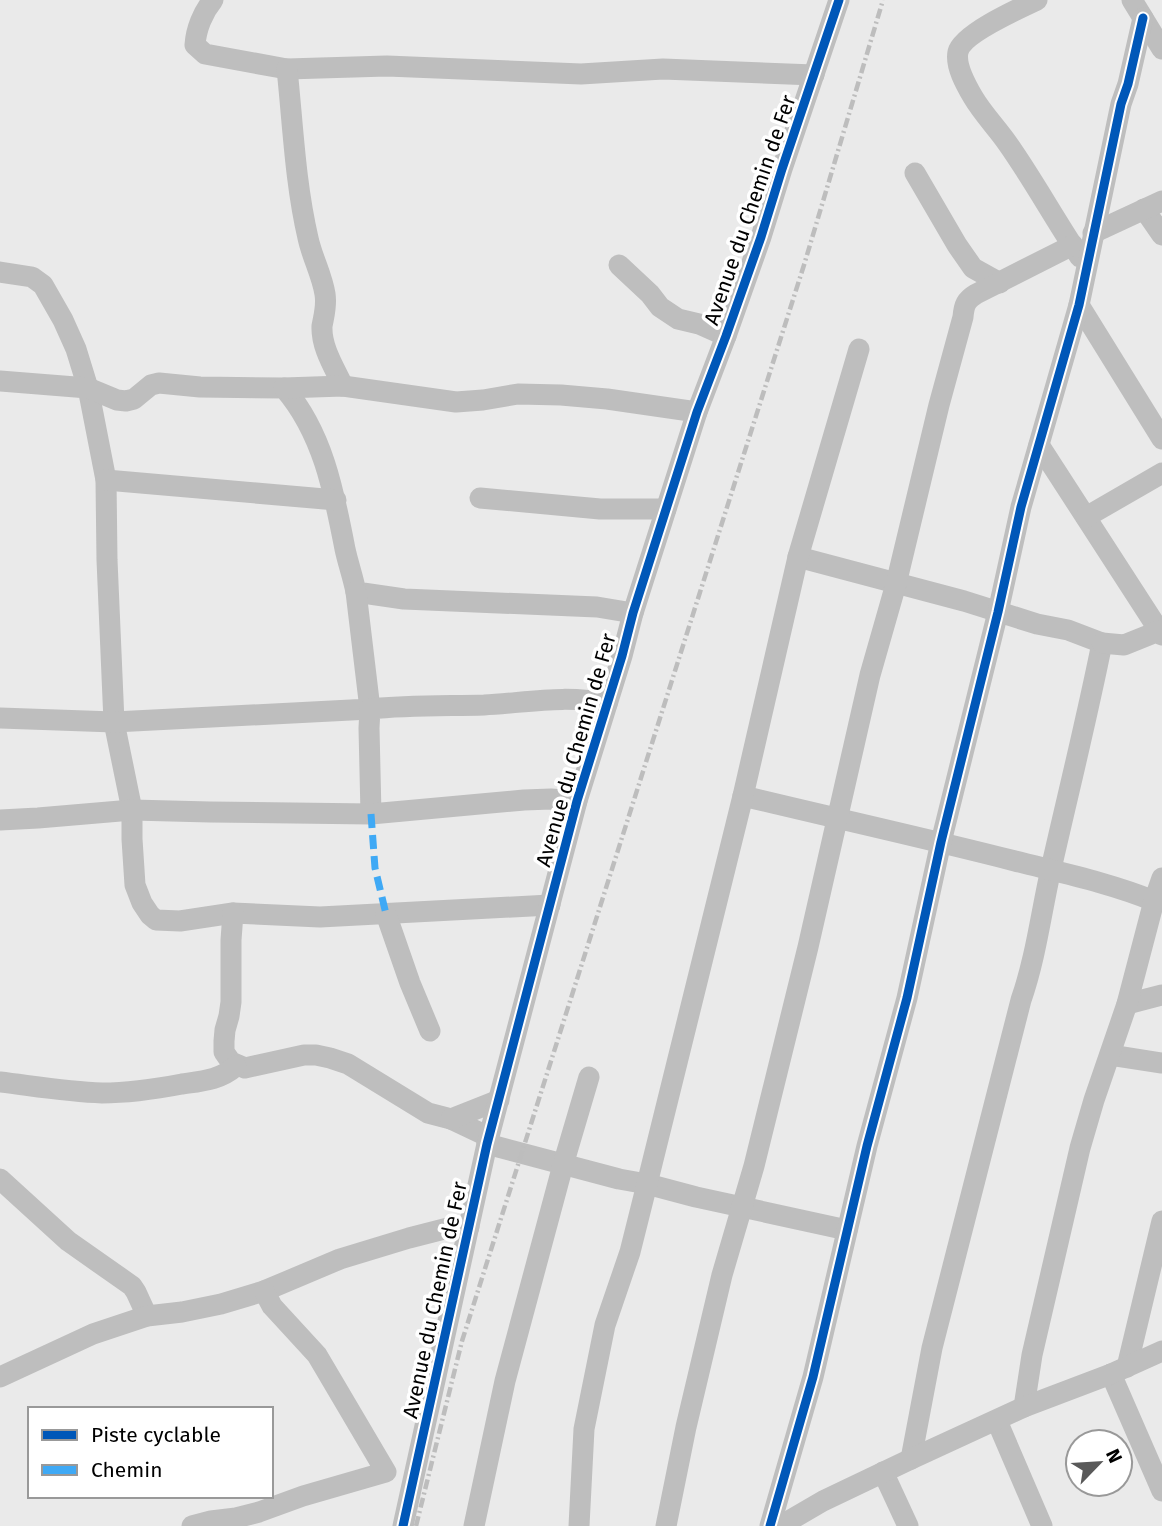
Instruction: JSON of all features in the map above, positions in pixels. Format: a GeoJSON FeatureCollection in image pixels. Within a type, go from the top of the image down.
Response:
{"type":"FeatureCollection","features":[{"type":"Feature","properties":{"kind":"street"},"geometry":{"type":"LineString","coordinates":[[213,0],[208,5],[196,33],[195,45],[205,54],[286,69],[387,66],[581,74],[663,69],[814,75]]}},
{"type":"Feature","properties":{"kind":"street","name":"Avenue du Chemin de Fer"},"geometry":{"type":"LineString","coordinates":[[403,1526],[488,1140],[577,801],[697,412],[761,237],[839,0]]}},
{"type":"Feature","properties":{"kind":"street"},"geometry":{"type":"LineString","coordinates":[[1037,0],[988,25],[962,43],[957,53],[964,79],[974,99],[1008,145],[1086,265]]}},
{"type":"Feature","properties":{"kind":"street"},"geometry":{"type":"LineString","coordinates":[[1132,0],[1162,49]]}},
{"type":"Feature","properties":{"kind":"street"},"geometry":{"type":"LineString","coordinates":[[770,1526],[813,1377],[867,1146],[907,998],[941,842],[1021,508],[1079,305],[1121,104],[1143,18]]}},
{"type":"Feature","properties":{"kind":"street"},"geometry":{"type":"LineString","coordinates":[[286,69],[297,179],[309,240],[326,297],[323,339],[343,386]]}},
{"type":"Feature","properties":{"kind":"street"},"geometry":{"type":"LineString","coordinates":[[915,173],[973,268],[999,283]]}},
{"type":"Feature","properties":{"kind":"street"},"geometry":{"type":"LineString","coordinates":[[1093,233],[1153,205],[1162,235]]}},
{"type":"Feature","properties":{"kind":"street"},"geometry":{"type":"LineString","coordinates":[[666,1526],[722,1275],[754,1166],[870,675],[896,584],[964,304],[968,299],[1073,245]]}},
{"type":"Feature","properties":{"kind":"street"},"geometry":{"type":"LineString","coordinates":[[619,265],[660,307],[678,319],[699,324],[726,336]]}},
{"type":"Feature","properties":{"kind":"street"},"geometry":{"type":"LineString","coordinates":[[0,272],[32,277],[43,285],[76,349],[88,388],[106,480],[114,722],[132,810],[135,885],[150,915],[156,920],[180,921],[233,914],[320,918],[550,905]]}},
{"type":"Feature","properties":{"kind":"street"},"geometry":{"type":"LineString","coordinates":[[1079,305],[1162,439]]}},
{"type":"Feature","properties":{"kind":"street"},"geometry":{"type":"LineString","coordinates":[[579,1526],[584,1430],[606,1325],[647,1184],[743,796],[798,557],[859,349]]}},
{"type":"Feature","properties":{"kind":"street"},"geometry":{"type":"LineString","coordinates":[[0,381],[88,388],[126,401],[159,383],[200,387],[343,386],[456,402],[518,394],[561,395],[697,412]]}},
{"type":"Feature","properties":{"kind":"street"},"geometry":{"type":"LineString","coordinates":[[284,388],[293,398],[325,461],[356,592],[370,709],[371,814]]}},
{"type":"Feature","properties":{"kind":"street"},"geometry":{"type":"LineString","coordinates":[[798,557],[964,601],[1102,643],[1124,645],[1161,633],[1039,445]]}},
{"type":"Feature","properties":{"kind":"street"},"geometry":{"type":"LineString","coordinates":[[1086,517],[1162,473]]}},
{"type":"Feature","properties":{"kind":"street"},"geometry":{"type":"LineString","coordinates":[[106,480],[336,500]]}},
{"type":"Feature","properties":{"kind":"street"},"geometry":{"type":"LineString","coordinates":[[480,498],[600,509],[666,509]]}},
{"type":"Feature","properties":{"kind":"street"},"geometry":{"type":"LineString","coordinates":[[356,592],[404,599],[597,607],[633,613]]}},
{"type":"Feature","properties":{"kind":"street"},"geometry":{"type":"LineString","coordinates":[[912,1459],[932,1348],[1021,1000],[1031,972],[1102,643]]}},
{"type":"Feature","properties":{"kind":"street"},"geometry":{"type":"LineString","coordinates":[[0,718],[114,722],[566,699],[592,700],[607,704]]}},
{"type":"Feature","properties":{"kind":"street"},"geometry":{"type":"LineString","coordinates":[[743,796],[1051,870],[1129,891],[1154,901]]}},
{"type":"Feature","properties":{"kind":"street"},"geometry":{"type":"LineString","coordinates":[[0,820],[132,810],[371,814],[524,800],[577,801]]}},
{"type":"Feature","properties":{"kind":"street"},"geometry":{"type":"LineString","coordinates":[[1024,1407],[1032,1355],[1080,1148],[1128,1004],[1162,878]]}},
{"type":"Feature","properties":{"kind":"street"},"geometry":{"type":"LineString","coordinates":[[233,914],[231,1002],[224,1052],[236,1066],[245,1068],[304,1055],[330,1058],[348,1064],[428,1113],[451,1119],[488,1140],[563,1165],[847,1230]]}},
{"type":"Feature","properties":{"kind":"street"},"geometry":{"type":"LineString","coordinates":[[386,914],[430,1031]]}},
{"type":"Feature","properties":{"kind":"street"},"geometry":{"type":"LineString","coordinates":[[1128,1004],[1162,995]]}},
{"type":"Feature","properties":{"kind":"street"},"geometry":{"type":"LineString","coordinates":[[1110,1055],[1162,1063]]}},
{"type":"Feature","properties":{"kind":"street"},"geometry":{"type":"LineString","coordinates":[[0,1082],[104,1093],[158,1088],[217,1078],[236,1066]]}},
{"type":"Feature","properties":{"kind":"street"},"geometry":{"type":"LineString","coordinates":[[474,1526],[505,1381],[589,1077]]}},
{"type":"Feature","properties":{"kind":"street"},"geometry":{"type":"LineString","coordinates":[[451,1119],[499,1100]]}},
{"type":"Feature","properties":{"kind":"street"},"geometry":{"type":"LineString","coordinates":[[0,1180],[68,1241],[132,1286],[147,1316]]}},
{"type":"Feature","properties":{"kind":"street"},"geometry":{"type":"LineString","coordinates":[[1162,1221],[1119,1371],[1162,1491]]}},
{"type":"Feature","properties":{"kind":"street"},"geometry":{"type":"LineString","coordinates":[[0,1377],[93,1334],[147,1316],[220,1304],[264,1291],[340,1259],[448,1228],[469,1227]]}},
{"type":"Feature","properties":{"kind":"street"},"geometry":{"type":"LineString","coordinates":[[192,1526],[259,1512],[386,1472],[317,1355],[272,1306],[264,1291]]}},
{"type":"Feature","properties":{"kind":"street"},"geometry":{"type":"LineString","coordinates":[[780,1526],[823,1501],[1024,1407],[1119,1371],[1162,1351]]}},
{"type":"Feature","properties":{"kind":"street"},"geometry":{"type":"LineString","coordinates":[[997,1420],[1042,1526]]}},
{"type":"Feature","properties":{"kind":"street"},"geometry":{"type":"LineString","coordinates":[[883,1472],[908,1526]]}},
{"type":"Feature","properties":{"kind":"shaded area"},"geometry":{"type":"Polygon","coordinates":[[[0,0],[1162,0],[1162,1526],[0,1526],[0,0]]]}},
{"type":"Feature","properties":{"kind":"railway"},"geometry":{"type":"LineString","coordinates":[[416,1526],[462,1341],[804,265],[883,0]]}},
{"type":"Feature","properties":{"kind":"marked path"},"geometry":{"type":"LineString","coordinates":[[371,814],[375,868],[386,914]]}},
{"type":"Feature","properties":{"kind":"cycle path"},"geometry":{"type":"LineString","coordinates":[[403,1526],[487,1144],[577,801],[697,412],[761,237],[839,0]]}},
{"type":"Feature","properties":{"kind":"cycle path"},"geometry":{"type":"LineString","coordinates":[[770,1526],[813,1377],[867,1146],[907,998],[941,842],[1021,507],[1079,305],[1121,104],[1143,18]]}}]}
